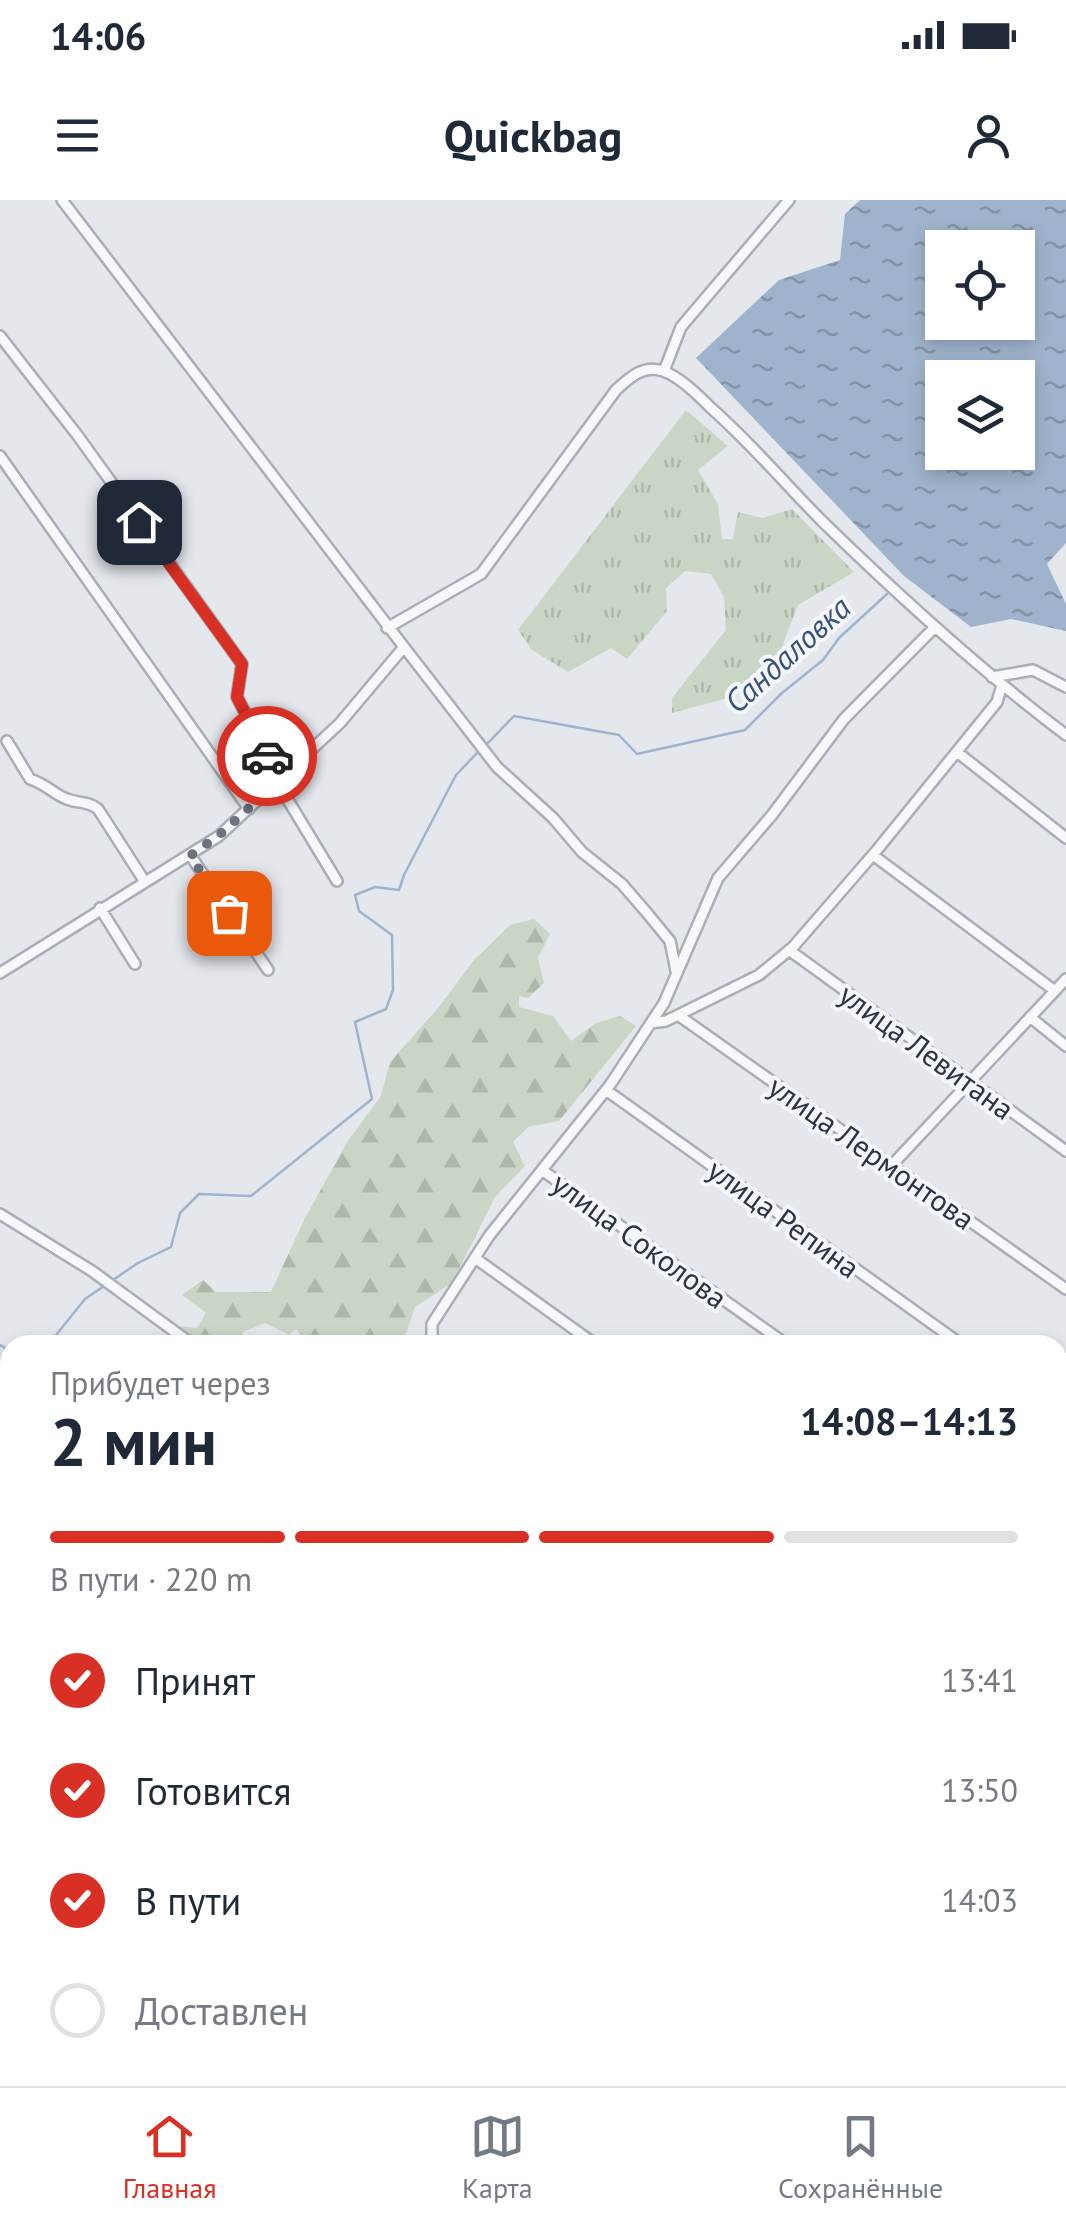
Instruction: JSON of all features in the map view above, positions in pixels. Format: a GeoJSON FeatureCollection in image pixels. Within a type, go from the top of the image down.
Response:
{"type":"FeatureCollection","features":[{"type":"Feature","properties":{"kind":"street"},"geometry":{"type":"LineString","coordinates":[[62,200],[387,628],[434,682],[472,738],[582,852],[622,884],[670,941],[677,974]]}},
{"type":"Feature","properties":{"kind":"street"},"geometry":{"type":"LineString","coordinates":[[664,371],[681,326],[789,200]]}},
{"type":"Feature","properties":{"kind":"street"},"geometry":{"type":"LineString","coordinates":[[0,336],[78,436],[242,664],[237,697],[279,781],[337,881]]}},
{"type":"Feature","properties":{"kind":"street"},"geometry":{"type":"LineString","coordinates":[[387,628],[480,574],[616,390],[637,372],[664,371],[746,439],[825,524],[935,627],[1066,735]]}},
{"type":"Feature","properties":{"kind":"street"},"geometry":{"type":"LineString","coordinates":[[0,456],[249,809]]}},
{"type":"Feature","properties":{"kind":"street"},"geometry":{"type":"LineString","coordinates":[[432,1335],[432,1324],[475,1258],[606,1090],[651,1022],[677,974],[718,878],[844,720],[935,627]]}},
{"type":"Feature","properties":{"kind":"street"},"geometry":{"type":"LineString","coordinates":[[0,973],[190,856],[249,809],[340,723],[404,647]]}},
{"type":"Feature","properties":{"kind":"street"},"geometry":{"type":"LineString","coordinates":[[992,677],[1033,670],[1066,687]]}},
{"type":"Feature","properties":{"kind":"street"},"geometry":{"type":"LineString","coordinates":[[651,1022],[666,1022],[759,975],[789,950],[957,752],[997,702],[1002,685]]}},
{"type":"Feature","properties":{"kind":"street"},"geometry":{"type":"LineString","coordinates":[[8,741],[30,779],[47,784],[66,800],[87,801],[98,808],[145,882]]}},
{"type":"Feature","properties":{"kind":"street"},"geometry":{"type":"LineString","coordinates":[[957,752],[1066,838]]}},
{"type":"Feature","properties":{"kind":"street"},"geometry":{"type":"LineString","coordinates":[[873,855],[1055,991]]}},
{"type":"Feature","properties":{"kind":"street"},"geometry":{"type":"LineString","coordinates":[[190,856],[268,970]]}},
{"type":"Feature","properties":{"kind":"street"},"geometry":{"type":"LineString","coordinates":[[100,908],[136,964]]}},
{"type":"Feature","properties":{"kind":"street","name":"улица Левитана"},"geometry":{"type":"LineString","coordinates":[[789,950],[1066,1151]]}},
{"type":"Feature","properties":{"kind":"street"},"geometry":{"type":"LineString","coordinates":[[892,1165],[1066,979]]}},
{"type":"Feature","properties":{"kind":"street","name":"улица Лермонтова"},"geometry":{"type":"LineString","coordinates":[[678,1015],[1066,1289]]}},
{"type":"Feature","properties":{"kind":"street"},"geometry":{"type":"LineString","coordinates":[[1030,1017],[1066,1046]]}},
{"type":"Feature","properties":{"kind":"street","name":"улица Репина"},"geometry":{"type":"LineString","coordinates":[[606,1090],[948,1335]]}},
{"type":"Feature","properties":{"kind":"street","name":"улица Соколова"},"geometry":{"type":"LineString","coordinates":[[542,1170],[773,1335]]}},
{"type":"Feature","properties":{"kind":"street"},"geometry":{"type":"LineString","coordinates":[[0,1214],[100,1276],[179,1335]]}},
{"type":"Feature","properties":{"kind":"street"},"geometry":{"type":"LineString","coordinates":[[475,1258],[582,1335]]}},
{"type":"Feature","properties":{"kind":"green space"},"geometry":{"type":"Polygon","coordinates":[[[686,410],[728,446],[698,470],[718,504],[722,539],[733,539],[738,512],[763,518],[792,509],[854,572],[798,605],[781,649],[728,698],[672,713],[672,698],[726,630],[724,597],[711,574],[685,571],[666,588],[667,611],[627,659],[611,648],[568,672],[532,650],[518,630],[686,410]]]}},
{"type":"Feature","properties":{"kind":"green space"},"geometry":{"type":"Polygon","coordinates":[[[534,919],[550,934],[538,958],[544,983],[528,998],[519,996],[519,1007],[553,1016],[571,1041],[596,1023],[620,1016],[636,1026],[559,1121],[528,1127],[513,1142],[525,1166],[495,1197],[452,1283],[415,1307],[405,1335],[300,1335],[296,1329],[289,1335],[265,1323],[243,1335],[187,1335],[176,1326],[197,1328],[206,1313],[182,1295],[203,1280],[216,1292],[271,1292],[304,1220],[347,1142],[381,1096],[390,1062],[473,961],[510,925],[534,919]]]}},
{"type":"Feature","properties":{"kind":"water"},"geometry":{"type":"Polygon","coordinates":[[[860,200],[1066,200],[1066,543],[1047,564],[1066,604],[1066,631],[1011,619],[971,627],[904,576],[696,358],[779,280],[840,260],[845,214],[860,200]]]}},
{"type":"Feature","properties":{"kind":"waterway","name":"Сандаловка"},"geometry":{"type":"LineString","coordinates":[[484,747],[514,716],[619,735],[637,754],[745,730],[823,660],[839,638],[887,594]]}},
{"type":"Feature","properties":{"kind":"waterway","name":"Сандаловка"},"geometry":{"type":"LineString","coordinates":[[56,1335],[85,1299],[138,1263],[171,1247],[180,1213],[199,1194],[251,1196],[372,1099],[355,1022],[386,1009],[393,990],[392,935],[359,911],[355,895],[375,887],[399,890],[456,775],[478,752]]}},
{"type":"Feature","properties":{"kind":"way so far"},"geometry":{"type":"LineString","coordinates":[[229,913],[190,856],[280,780],[267,756]]}},
{"type":"Feature","properties":{"kind":"route"},"geometry":{"type":"LineString","coordinates":[[139,522],[242,664],[237,697],[267,756]]}}]}
